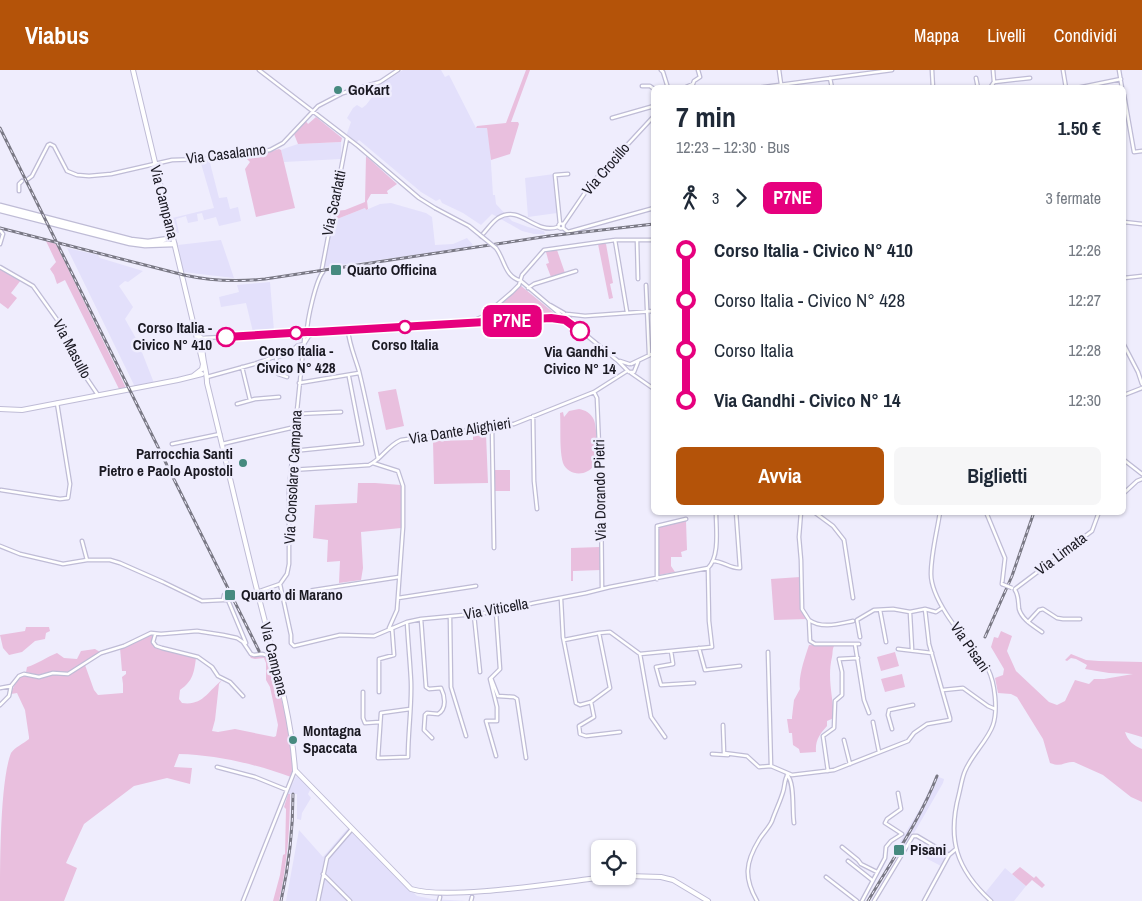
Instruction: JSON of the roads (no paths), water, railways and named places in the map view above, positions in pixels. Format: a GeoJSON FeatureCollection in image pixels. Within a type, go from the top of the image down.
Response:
{"type":"FeatureCollection","features":[{"type":"Feature","properties":{"kind":"highway"},"geometry":{"type":"LineString","coordinates":[[0,206],[131,240],[172,242]]}},
{"type":"Feature","properties":{"kind":"highway"},"geometry":{"type":"LineString","coordinates":[[0,210],[130,243],[145,245],[172,242]]}},
{"type":"Feature","properties":{"kind":"highway"},"geometry":{"type":"LineString","coordinates":[[171,234],[172,242]]}},
{"type":"Feature","properties":{"kind":"main road","name":"Via Campana"},"geometry":{"type":"LineString","coordinates":[[133,70],[171,234]]}},
{"type":"Feature","properties":{"kind":"main road","name":"Via Campana"},"geometry":{"type":"LineString","coordinates":[[172,242],[196,333],[200,341],[202,364],[284,698],[293,740],[295,770]]}},
{"type":"Feature","properties":{"kind":"main road","name":"Via Masullo"},"geometry":{"type":"LineString","coordinates":[[0,409],[22,410],[178,380],[205,373]]}},
{"type":"Feature","properties":{"kind":"main road"},"geometry":{"type":"LineString","coordinates":[[295,770],[411,889],[426,896],[440,899],[471,899],[591,880]]}},
{"type":"Feature","properties":{"kind":"main road"},"geometry":{"type":"LineString","coordinates":[[636,876],[661,877],[673,880],[708,901]]}},
{"type":"Feature","properties":{"kind":"street"},"geometry":{"type":"LineString","coordinates":[[259,70],[347,138],[407,189],[435,208],[469,226],[496,248],[506,270],[562,315],[564,320]]}},
{"type":"Feature","properties":{"kind":"street","name":"Via Casalanno"},"geometry":{"type":"LineString","coordinates":[[28,178],[32,176],[50,144],[54,146],[67,171],[77,175],[89,176],[110,174],[172,160],[204,159],[270,150],[283,143],[312,110],[323,103],[343,93],[384,80],[398,70]]}},
{"type":"Feature","properties":{"kind":"street"},"geometry":{"type":"LineString","coordinates":[[661,70],[667,85]]}},
{"type":"Feature","properties":{"kind":"street"},"geometry":{"type":"LineString","coordinates":[[691,85],[700,77],[698,70]]}},
{"type":"Feature","properties":{"kind":"street"},"geometry":{"type":"LineString","coordinates":[[779,70],[781,84]]}},
{"type":"Feature","properties":{"kind":"street"},"geometry":{"type":"LineString","coordinates":[[775,85],[892,70]]}},
{"type":"Feature","properties":{"kind":"street"},"geometry":{"type":"LineString","coordinates":[[932,70],[933,85]]}},
{"type":"Feature","properties":{"kind":"street"},"geometry":{"type":"LineString","coordinates":[[992,85],[994,82],[993,70]]}},
{"type":"Feature","properties":{"kind":"street"},"geometry":{"type":"LineString","coordinates":[[1063,70],[1066,85]]}},
{"type":"Feature","properties":{"kind":"street"},"geometry":{"type":"LineString","coordinates":[[1119,70],[1122,85]]}},
{"type":"Feature","properties":{"kind":"street"},"geometry":{"type":"LineString","coordinates":[[830,78],[831,85]]}},
{"type":"Feature","properties":{"kind":"street"},"geometry":{"type":"LineString","coordinates":[[976,78],[977,85]]}},
{"type":"Feature","properties":{"kind":"street"},"geometry":{"type":"LineString","coordinates":[[994,82],[1030,78]]}},
{"type":"Feature","properties":{"kind":"street"},"geometry":{"type":"LineString","coordinates":[[1092,85],[1121,79]]}},
{"type":"Feature","properties":{"kind":"street"},"geometry":{"type":"LineString","coordinates":[[642,86],[651,87]]}},
{"type":"Feature","properties":{"kind":"street"},"geometry":{"type":"LineString","coordinates":[[1126,106],[1134,152],[1142,151]]}},
{"type":"Feature","properties":{"kind":"street"},"geometry":{"type":"LineString","coordinates":[[612,118],[651,107]]}},
{"type":"Feature","properties":{"kind":"street","name":"Via Crocillo"},"geometry":{"type":"LineString","coordinates":[[561,226],[590,184],[651,119]]}},
{"type":"Feature","properties":{"kind":"street","name":"Via Scarlatti"},"geometry":{"type":"LineString","coordinates":[[306,333],[322,272],[347,138]]}},
{"type":"Feature","properties":{"kind":"street"},"geometry":{"type":"LineString","coordinates":[[568,174],[556,175],[561,226],[568,232],[651,209]]}},
{"type":"Feature","properties":{"kind":"street"},"geometry":{"type":"LineString","coordinates":[[19,191],[19,184],[22,181]]}},
{"type":"Feature","properties":{"kind":"street"},"geometry":{"type":"LineString","coordinates":[[481,236],[497,219],[504,216],[516,215],[545,229],[561,226]]}},
{"type":"Feature","properties":{"kind":"street"},"geometry":{"type":"LineString","coordinates":[[1126,222],[1142,224]]}},
{"type":"Feature","properties":{"kind":"street"},"geometry":{"type":"LineString","coordinates":[[0,230],[3,234],[0,244]]}},
{"type":"Feature","properties":{"kind":"street"},"geometry":{"type":"LineString","coordinates":[[474,323],[473,321],[484,316],[505,299],[521,281],[522,275],[544,250],[615,240],[651,240]]}},
{"type":"Feature","properties":{"kind":"street"},"geometry":{"type":"LineString","coordinates":[[615,240],[627,312]]}},
{"type":"Feature","properties":{"kind":"street"},"geometry":{"type":"LineString","coordinates":[[637,240],[638,278]]}},
{"type":"Feature","properties":{"kind":"street","name":"Via Masullo"},"geometry":{"type":"LineString","coordinates":[[0,267],[34,286],[63,328],[79,367],[98,396]]}},
{"type":"Feature","properties":{"kind":"street"},"geometry":{"type":"LineString","coordinates":[[528,288],[534,284],[576,271]]}},
{"type":"Feature","properties":{"kind":"street"},"geometry":{"type":"LineString","coordinates":[[1126,278],[1142,276]]}},
{"type":"Feature","properties":{"kind":"street"},"geometry":{"type":"LineString","coordinates":[[627,370],[630,364],[638,362],[649,354],[646,285]]}},
{"type":"Feature","properties":{"kind":"street"},"geometry":{"type":"LineString","coordinates":[[548,304],[567,314],[574,326]]}},
{"type":"Feature","properties":{"kind":"street"},"geometry":{"type":"LineString","coordinates":[[553,317],[554,310]]}},
{"type":"Feature","properties":{"kind":"street"},"geometry":{"type":"LineString","coordinates":[[200,341],[211,338],[474,323],[553,317],[567,314],[585,316],[651,310]]}},
{"type":"Feature","properties":{"kind":"street"},"geometry":{"type":"LineString","coordinates":[[553,317],[564,320],[574,326],[627,370],[651,387]]}},
{"type":"Feature","properties":{"kind":"street"},"geometry":{"type":"LineString","coordinates":[[564,320],[569,318]]}},
{"type":"Feature","properties":{"kind":"street"},"geometry":{"type":"LineString","coordinates":[[348,330],[348,342],[353,350],[359,373],[378,459]]}},
{"type":"Feature","properties":{"kind":"street"},"geometry":{"type":"LineString","coordinates":[[306,333],[309,336],[316,332]]}},
{"type":"Feature","properties":{"kind":"street","name":"Via Consolare Campana"},"geometry":{"type":"LineString","coordinates":[[280,584],[287,574],[289,564],[291,470],[299,383],[306,333]]}},
{"type":"Feature","properties":{"kind":"street","name":"Via Consolare Campana"},"geometry":{"type":"LineString","coordinates":[[304,344],[309,336]]}},
{"type":"Feature","properties":{"kind":"street"},"geometry":{"type":"LineString","coordinates":[[205,373],[242,367],[276,357],[287,356],[297,346],[304,344]]}},
{"type":"Feature","properties":{"kind":"street"},"geometry":{"type":"LineString","coordinates":[[1126,349],[1138,372],[1142,386],[1126,394]]}},
{"type":"Feature","properties":{"kind":"street"},"geometry":{"type":"LineString","coordinates":[[276,357],[278,374],[287,377]]}},
{"type":"Feature","properties":{"kind":"street"},"geometry":{"type":"LineString","coordinates":[[618,361],[630,364],[635,368],[639,378]]}},
{"type":"Feature","properties":{"kind":"street"},"geometry":{"type":"LineString","coordinates":[[631,373],[638,362]]}},
{"type":"Feature","properties":{"kind":"street"},"geometry":{"type":"LineString","coordinates":[[242,367],[250,400]]}},
{"type":"Feature","properties":{"kind":"street","name":"Via Dante Alighieri"},"geometry":{"type":"LineString","coordinates":[[291,470],[369,465],[401,440],[514,424],[594,392],[627,370]]}},
{"type":"Feature","properties":{"kind":"street"},"geometry":{"type":"LineString","coordinates":[[299,383],[359,373]]}},
{"type":"Feature","properties":{"kind":"street"},"geometry":{"type":"LineString","coordinates":[[293,451],[362,444],[349,377]]}},
{"type":"Feature","properties":{"kind":"street","name":"Via Dorando Pietri"},"geometry":{"type":"LineString","coordinates":[[594,392],[597,398],[601,493],[602,589]]}},
{"type":"Feature","properties":{"kind":"street"},"geometry":{"type":"LineString","coordinates":[[237,404],[250,400],[279,397]]}},
{"type":"Feature","properties":{"kind":"street"},"geometry":{"type":"LineString","coordinates":[[1,490],[60,499],[68,498],[70,484],[57,403]]}},
{"type":"Feature","properties":{"kind":"street"},"geometry":{"type":"LineString","coordinates":[[296,414],[341,412]]}},
{"type":"Feature","properties":{"kind":"street"},"geometry":{"type":"LineString","coordinates":[[533,416],[534,481],[537,510]]}},
{"type":"Feature","properties":{"kind":"street"},"geometry":{"type":"LineString","coordinates":[[492,426],[494,548]]}},
{"type":"Feature","properties":{"kind":"street"},"geometry":{"type":"LineString","coordinates":[[222,444],[295,427]]}},
{"type":"Feature","properties":{"kind":"street"},"geometry":{"type":"LineString","coordinates":[[172,444],[220,434]]}},
{"type":"Feature","properties":{"kind":"street"},"geometry":{"type":"LineString","coordinates":[[1126,462],[1142,474]]}},
{"type":"Feature","properties":{"kind":"street"},"geometry":{"type":"LineString","coordinates":[[373,463],[398,471],[402,479],[403,527],[400,577],[396,615],[388,630]]}},
{"type":"Feature","properties":{"kind":"street"},"geometry":{"type":"LineString","coordinates":[[1126,491],[1142,479]]}},
{"type":"Feature","properties":{"kind":"street"},"geometry":{"type":"LineString","coordinates":[[640,654],[712,647],[709,621],[708,568],[714,560],[716,515]]}},
{"type":"Feature","properties":{"kind":"street"},"geometry":{"type":"LineString","coordinates":[[714,560],[740,568],[736,515]]}},
{"type":"Feature","properties":{"kind":"street"},"geometry":{"type":"LineString","coordinates":[[801,515],[799,537],[802,560],[802,609],[809,620],[814,623],[829,626],[853,622]]}},
{"type":"Feature","properties":{"kind":"street"},"geometry":{"type":"LineString","coordinates":[[818,515],[833,526],[844,540],[853,598]]}},
{"type":"Feature","properties":{"kind":"street","name":"Via Pisani"},"geometry":{"type":"LineString","coordinates":[[940,515],[932,564],[932,586],[939,610],[990,673],[995,692],[993,726],[965,772],[955,812],[954,826],[957,856],[978,888],[991,901]]}},
{"type":"Feature","properties":{"kind":"street"},"geometry":{"type":"LineString","coordinates":[[987,515],[1005,558],[1002,584],[1014,588],[1018,595],[1020,612],[1028,622],[1042,632]]}},
{"type":"Feature","properties":{"kind":"street","name":"Via Limata"},"geometry":{"type":"LineString","coordinates":[[1014,588],[1092,531],[1098,515]]}},
{"type":"Feature","properties":{"kind":"street"},"geometry":{"type":"LineString","coordinates":[[658,579],[658,526],[686,519]]}},
{"type":"Feature","properties":{"kind":"street"},"geometry":{"type":"LineString","coordinates":[[82,541],[87,560]]}},
{"type":"Feature","properties":{"kind":"street"},"geometry":{"type":"LineString","coordinates":[[0,546],[20,554],[63,564],[87,560],[110,560],[202,601],[228,600],[251,654],[254,656],[262,654],[273,657]]}},
{"type":"Feature","properties":{"kind":"street","name":"Via Viticella"},"geometry":{"type":"LineString","coordinates":[[280,584],[291,643],[294,646],[346,634],[361,637],[374,636],[408,622],[421,619],[496,612],[708,568]]}},
{"type":"Feature","properties":{"kind":"street"},"geometry":{"type":"LineString","coordinates":[[282,595],[400,577]]}},
{"type":"Feature","properties":{"kind":"street"},"geometry":{"type":"LineString","coordinates":[[257,592],[280,584]]}},
{"type":"Feature","properties":{"kind":"street"},"geometry":{"type":"LineString","coordinates":[[398,598],[476,586]]}},
{"type":"Feature","properties":{"kind":"street"},"geometry":{"type":"LineString","coordinates":[[223,600],[224,595]]}},
{"type":"Feature","properties":{"kind":"street"},"geometry":{"type":"LineString","coordinates":[[561,599],[564,640],[576,702],[580,705],[591,702],[610,686],[599,633]]}},
{"type":"Feature","properties":{"kind":"street"},"geometry":{"type":"LineString","coordinates":[[860,637],[858,620],[870,612],[893,609],[910,612],[925,609],[939,610]]}},
{"type":"Feature","properties":{"kind":"street"},"geometry":{"type":"LineString","coordinates":[[788,775],[837,770],[908,741],[914,733],[928,724],[951,719],[932,652],[925,609]]}},
{"type":"Feature","properties":{"kind":"street"},"geometry":{"type":"LineString","coordinates":[[1028,622],[1039,610],[1043,609],[1057,618],[1080,619]]}},
{"type":"Feature","properties":{"kind":"street"},"geometry":{"type":"LineString","coordinates":[[880,610],[886,642]]}},
{"type":"Feature","properties":{"kind":"street"},"geometry":{"type":"LineString","coordinates":[[496,612],[500,669],[490,679],[497,708],[497,721],[486,721],[496,756]]}},
{"type":"Feature","properties":{"kind":"street"},"geometry":{"type":"LineString","coordinates":[[910,612],[912,649]]}},
{"type":"Feature","properties":{"kind":"street"},"geometry":{"type":"LineString","coordinates":[[474,615],[480,672]]}},
{"type":"Feature","properties":{"kind":"street"},"geometry":{"type":"LineString","coordinates":[[450,617],[451,687],[466,736]]}},
{"type":"Feature","properties":{"kind":"street"},"geometry":{"type":"LineString","coordinates":[[421,619],[426,687],[429,689],[441,688],[444,697],[443,711],[438,714],[427,713],[425,715],[424,730],[432,738]]}},
{"type":"Feature","properties":{"kind":"street"},"geometry":{"type":"LineString","coordinates":[[809,620],[811,643],[824,645],[859,644]]}},
{"type":"Feature","properties":{"kind":"street"},"geometry":{"type":"LineString","coordinates":[[408,622],[411,681],[410,709],[408,756],[378,758],[381,713],[410,709]]}},
{"type":"Feature","properties":{"kind":"street"},"geometry":{"type":"LineString","coordinates":[[380,692],[379,659],[394,655],[392,628]]}},
{"type":"Feature","properties":{"kind":"street"},"geometry":{"type":"LineString","coordinates":[[0,705],[8,696],[11,686],[19,676],[24,674],[39,678],[53,673],[68,674],[102,654],[150,634],[185,631],[209,633],[237,638],[247,646]]}},
{"type":"Feature","properties":{"kind":"street"},"geometry":{"type":"LineString","coordinates":[[564,640],[599,633],[613,633],[640,654],[651,717],[666,737]]}},
{"type":"Feature","properties":{"kind":"street"},"geometry":{"type":"LineString","coordinates":[[155,635],[153,642],[156,646],[176,653],[198,657],[212,667],[218,676],[230,682],[244,696]]}},
{"type":"Feature","properties":{"kind":"street"},"geometry":{"type":"LineString","coordinates":[[855,644],[864,700],[868,713]]}},
{"type":"Feature","properties":{"kind":"street"},"geometry":{"type":"LineString","coordinates":[[699,648],[705,670],[740,666]]}},
{"type":"Feature","properties":{"kind":"street"},"geometry":{"type":"LineString","coordinates":[[898,649],[932,652]]}},
{"type":"Feature","properties":{"kind":"street"},"geometry":{"type":"LineString","coordinates":[[671,650],[673,664],[656,667],[661,685],[694,683]]}},
{"type":"Feature","properties":{"kind":"street"},"geometry":{"type":"LineString","coordinates":[[768,652],[771,766]]}},
{"type":"Feature","properties":{"kind":"street"},"geometry":{"type":"LineString","coordinates":[[828,771],[823,736],[834,728],[835,701],[842,695],[842,672],[839,659],[858,658]]}},
{"type":"Feature","properties":{"kind":"street"},"geometry":{"type":"LineString","coordinates":[[491,678],[498,696],[516,697],[526,758]]}},
{"type":"Feature","properties":{"kind":"street"},"geometry":{"type":"LineString","coordinates":[[0,688],[11,686]]}},
{"type":"Feature","properties":{"kind":"street"},"geometry":{"type":"LineString","coordinates":[[943,690],[963,688],[995,709]]}},
{"type":"Feature","properties":{"kind":"street"},"geometry":{"type":"LineString","coordinates":[[363,692],[363,718],[365,723],[380,722]]}},
{"type":"Feature","properties":{"kind":"street"},"geometry":{"type":"LineString","coordinates":[[591,702],[594,715],[579,726],[580,734],[586,736],[620,732]]}},
{"type":"Feature","properties":{"kind":"street"},"geometry":{"type":"LineString","coordinates":[[892,729],[888,715],[890,710],[913,705]]}},
{"type":"Feature","properties":{"kind":"street"},"geometry":{"type":"LineString","coordinates":[[873,722],[879,752]]}},
{"type":"Feature","properties":{"kind":"street"},"geometry":{"type":"LineString","coordinates":[[723,725],[724,753],[747,756],[759,767],[771,766],[788,775],[792,782],[794,823]]}},
{"type":"Feature","properties":{"kind":"street"},"geometry":{"type":"LineString","coordinates":[[844,740],[850,764]]}},
{"type":"Feature","properties":{"kind":"street"},"geometry":{"type":"LineString","coordinates":[[712,754],[749,758]]}},
{"type":"Feature","properties":{"kind":"street"},"geometry":{"type":"LineString","coordinates":[[217,767],[255,777],[287,790]]}},
{"type":"Feature","properties":{"kind":"street","name":"Via Campana"},"geometry":{"type":"LineString","coordinates":[[243,901],[295,770]]}},
{"type":"Feature","properties":{"kind":"street"},"geometry":{"type":"LineString","coordinates":[[757,901],[748,882],[748,866],[758,841],[771,822],[788,775]]}},
{"type":"Feature","properties":{"kind":"street"},"geometry":{"type":"LineString","coordinates":[[862,901],[872,880],[886,858],[886,847],[902,834],[885,823],[887,818],[902,810],[898,793]]}},
{"type":"Feature","properties":{"kind":"street"},"geometry":{"type":"LineString","coordinates":[[318,901],[326,858],[352,829]]}},
{"type":"Feature","properties":{"kind":"street"},"geometry":{"type":"LineString","coordinates":[[874,901],[913,836],[923,839],[949,856]]}},
{"type":"Feature","properties":{"kind":"street"},"geometry":{"type":"LineString","coordinates":[[842,847],[861,864],[877,872]]}},
{"type":"Feature","properties":{"kind":"street"},"geometry":{"type":"LineString","coordinates":[[924,901],[949,856],[956,849]]}},
{"type":"Feature","properties":{"kind":"street"},"geometry":{"type":"LineString","coordinates":[[848,861],[872,880]]}},
{"type":"Feature","properties":{"kind":"street"},"geometry":{"type":"LineString","coordinates":[[323,874],[350,901]]}},
{"type":"Feature","properties":{"kind":"street"},"geometry":{"type":"LineString","coordinates":[[826,877],[857,901]]}},
{"type":"Feature","properties":{"kind":"railway"},"geometry":{"type":"LineString","coordinates":[[0,128],[259,651]]}},
{"type":"Feature","properties":{"kind":"railway"},"geometry":{"type":"LineString","coordinates":[[0,228],[184,275],[204,279],[234,281],[265,279],[549,236],[651,224]]}},
{"type":"Feature","properties":{"kind":"railway"},"geometry":{"type":"LineString","coordinates":[[985,637],[1012,576],[1033,515]]}},
{"type":"Feature","properties":{"kind":"railway"},"geometry":{"type":"LineString","coordinates":[[868,901],[914,824],[937,776]]}},
{"type":"Feature","properties":{"kind":"railway"},"geometry":{"type":"LineString","coordinates":[[281,901],[290,848],[293,794]]}},
{"type":"Feature","properties":{"kind":"place","name":"GoKart"},"geometry":{"type":"Point","coordinates":[338,90]}},
{"type":"Feature","properties":{"kind":"place","name":"Quarto Officina"},"geometry":{"type":"Point","coordinates":[336,270]}},
{"type":"Feature","properties":{"kind":"place","name":"Corso Italia"},"geometry":{"type":"Point","coordinates":[405,327]}},
{"type":"Feature","properties":{"kind":"place","name":"Via Gandhi - Civico N° 14"},"geometry":{"type":"Point","coordinates":[580,331]}},
{"type":"Feature","properties":{"kind":"place","name":"Corso Italia - Civico N° 428"},"geometry":{"type":"Point","coordinates":[296,333]}},
{"type":"Feature","properties":{"kind":"place","name":"Corso Italia - Civico N° 410"},"geometry":{"type":"Point","coordinates":[226,337]}},
{"type":"Feature","properties":{"kind":"place","name":"Parrocchia Santi Pietro e Paolo Apostoli"},"geometry":{"type":"Point","coordinates":[243,463]}},
{"type":"Feature","properties":{"kind":"place","name":"Quarto di Marano"},"geometry":{"type":"Point","coordinates":[230,595]}},
{"type":"Feature","properties":{"kind":"place","name":"Montagna Spaccata"},"geometry":{"type":"Point","coordinates":[293,740]}},
{"type":"Feature","properties":{"kind":"place","name":"Pisani"},"geometry":{"type":"Point","coordinates":[899,850]}}]}
